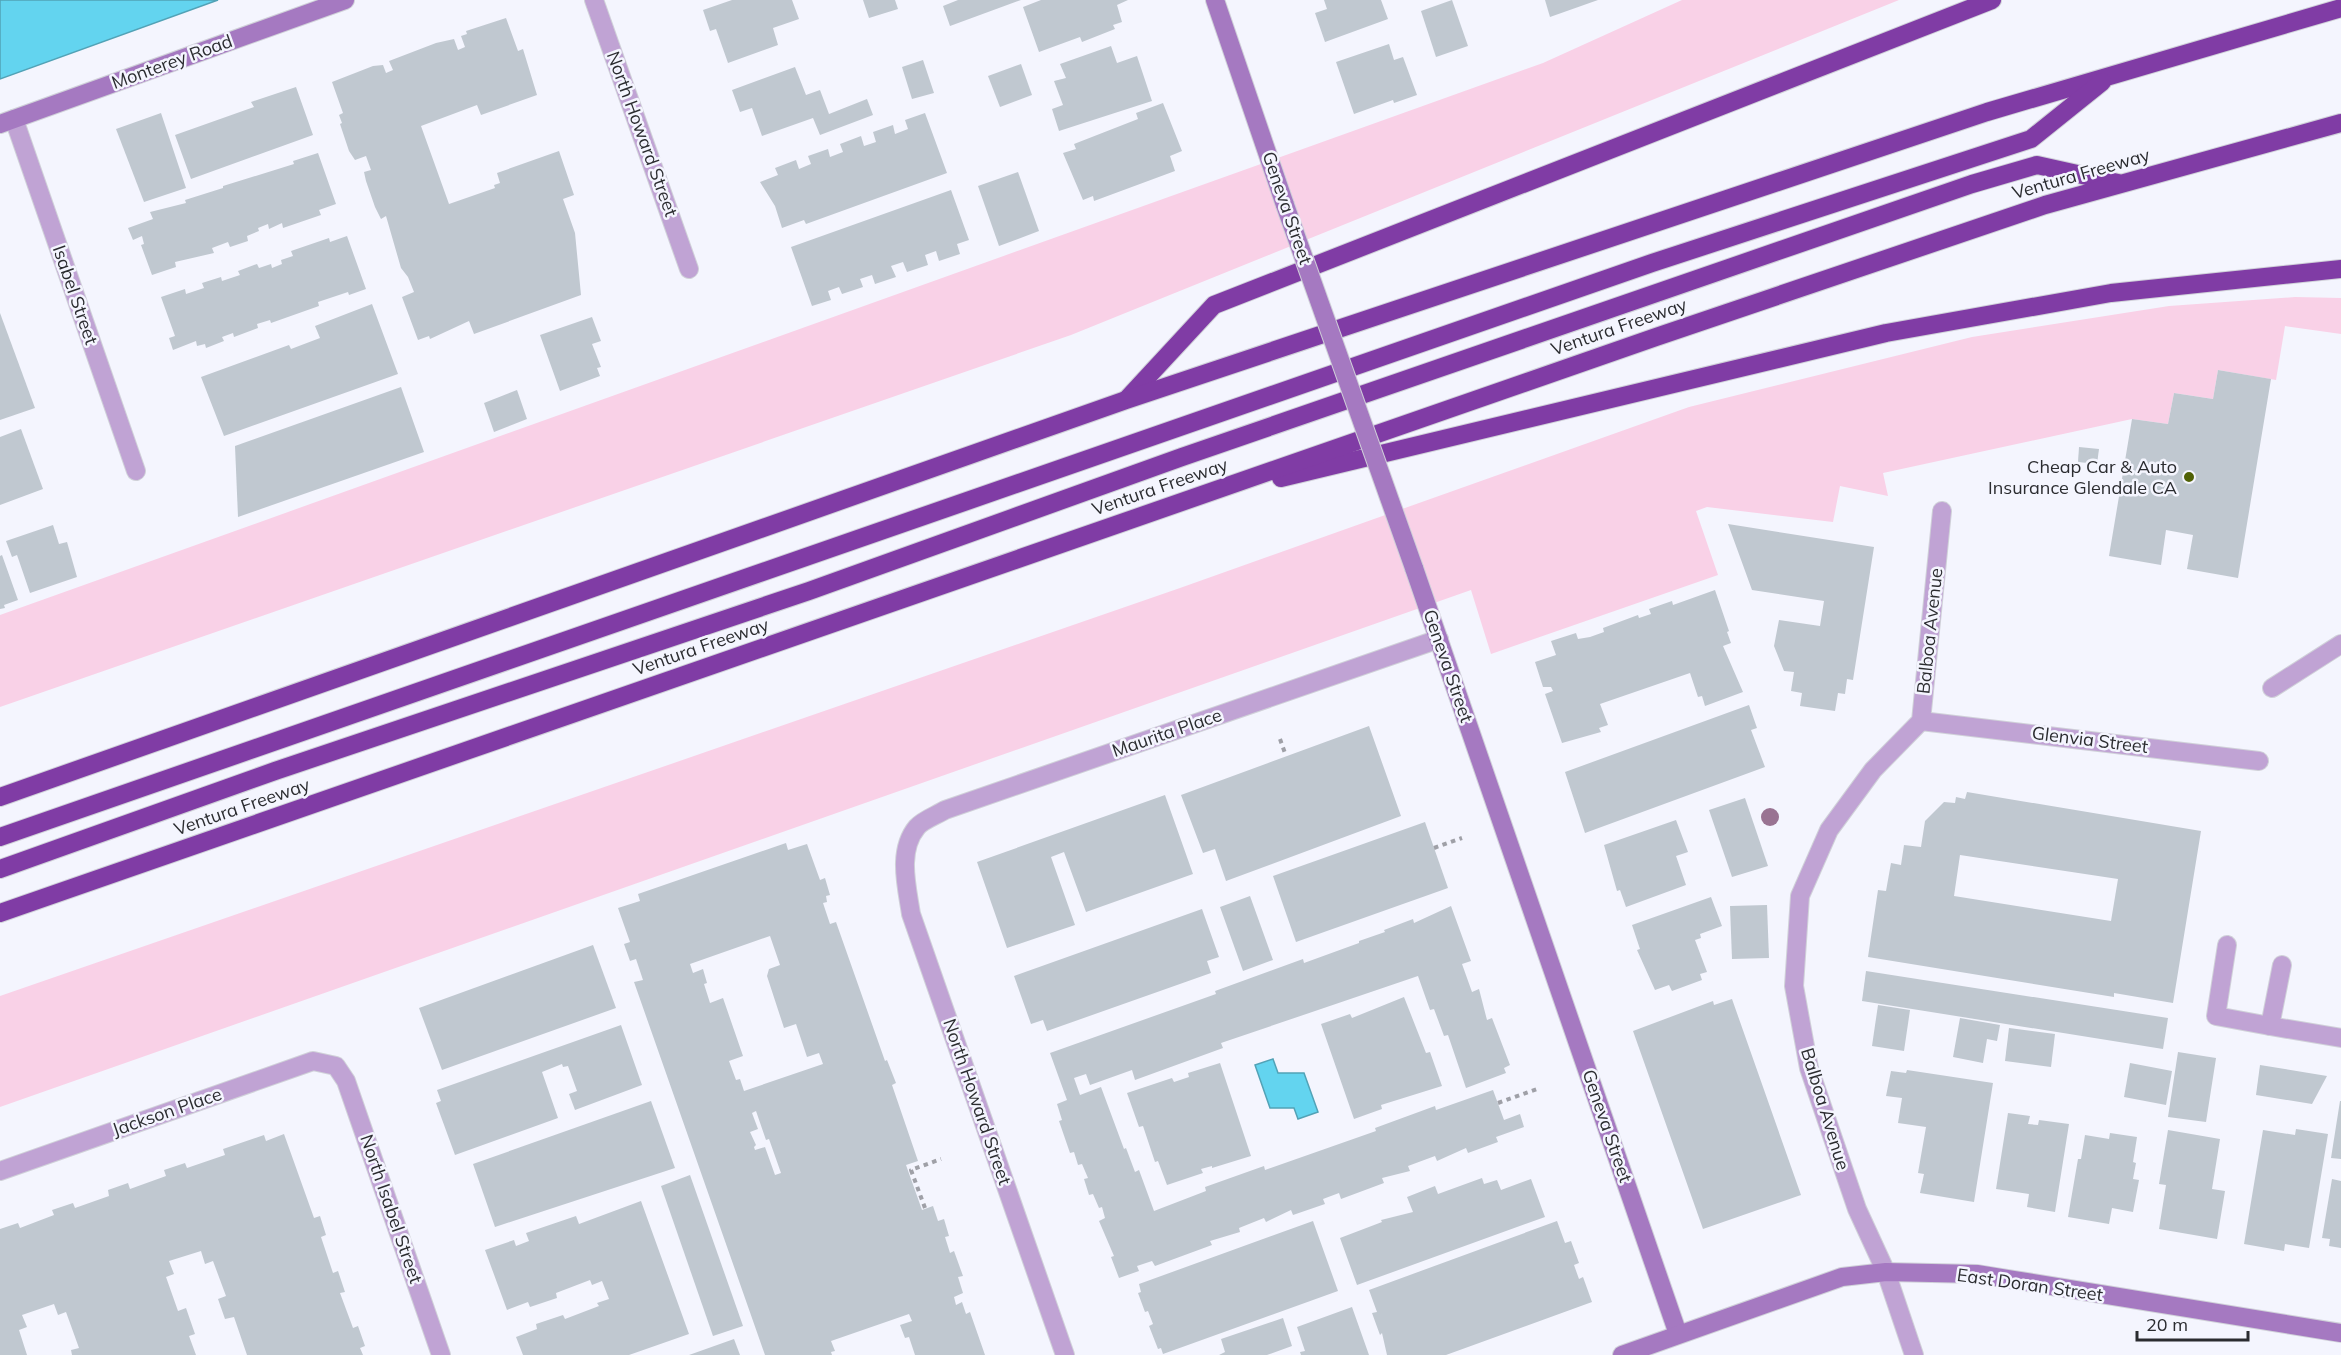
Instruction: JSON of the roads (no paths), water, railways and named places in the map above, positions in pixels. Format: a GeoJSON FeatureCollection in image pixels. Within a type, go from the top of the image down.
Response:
{"type":"FeatureCollection","features":[{"type":"Feature","properties":{"kind":"highway"},"geometry":{"type":"LineString","coordinates":[[1126,400],[1214,305],[1992,0]]}},
{"type":"Feature","properties":{"kind":"highway"},"geometry":{"type":"LineString","coordinates":[[0,797],[1126,400],[1987,112],[2341,8]]}},
{"type":"Feature","properties":{"kind":"highway"},"geometry":{"type":"LineString","coordinates":[[0,837],[1652,262],[2031,139],[2111,75]]}},
{"type":"Feature","properties":{"kind":"highway","name":"Ventura Freeway"},"geometry":{"type":"LineString","coordinates":[[0,914],[1701,321],[2045,205],[2341,123]]}},
{"type":"Feature","properties":{"kind":"highway"},"geometry":{"type":"LineString","coordinates":[[0,869],[275,771],[809,591],[1182,457],[1972,184],[2037,165],[2123,184]]}},
{"type":"Feature","properties":{"kind":"highway"},"geometry":{"type":"LineString","coordinates":[[1183,501],[1886,333],[2111,293],[2341,269]]}},
{"type":"Feature","properties":{"kind":"street","name":"Monterey Road"},"geometry":{"type":"LineString","coordinates":[[7,122],[345,0]]}},
{"type":"Feature","properties":{"kind":"street","name":"North Howard Street"},"geometry":{"type":"LineString","coordinates":[[594,0],[689,269]]}},
{"type":"Feature","properties":{"kind":"street","name":"Geneva Street"},"geometry":{"type":"LineString","coordinates":[[1215,0],[1439,639],[1678,1334]]}},
{"type":"Feature","properties":{"kind":"street","name":"Isabel Street"},"geometry":{"type":"LineString","coordinates":[[7,122],[136,471]]}},
{"type":"Feature","properties":{"kind":"street","name":"Balboa Avenue"},"geometry":{"type":"LineString","coordinates":[[1886,1272],[1857,1209],[1809,1068],[1794,986],[1800,896],[1829,830],[1873,770],[1921,721],[1942,511]]}},
{"type":"Feature","properties":{"kind":"street","name":"Maurita Place"},"geometry":{"type":"LineString","coordinates":[[908,845],[918,826],[945,810],[1439,639]]}},
{"type":"Feature","properties":{"kind":"street"},"geometry":{"type":"LineString","coordinates":[[2272,688],[2341,644]]}},
{"type":"Feature","properties":{"kind":"street","name":"Glenvia Street"},"geometry":{"type":"LineString","coordinates":[[1921,721],[2259,761]]}},
{"type":"Feature","properties":{"kind":"street","name":"North Howard Street"},"geometry":{"type":"LineString","coordinates":[[908,845],[905,874],[911,914],[1065,1355]]}},
{"type":"Feature","properties":{"kind":"street"},"geometry":{"type":"LineString","coordinates":[[2227,945],[2216,1016],[2341,1038]]}},
{"type":"Feature","properties":{"kind":"street"},"geometry":{"type":"LineString","coordinates":[[2270,1026],[2282,964]]}},
{"type":"Feature","properties":{"kind":"street","name":"Jackson Place"},"geometry":{"type":"LineString","coordinates":[[0,1171],[313,1060],[336,1066]]}},
{"type":"Feature","properties":{"kind":"street","name":"North Isabel Street"},"geometry":{"type":"LineString","coordinates":[[336,1066],[346,1081],[441,1355]]}},
{"type":"Feature","properties":{"kind":"street","name":"East Doran Street"},"geometry":{"type":"LineString","coordinates":[[1622,1355],[1842,1277],[1886,1272],[1977,1274],[2341,1334]]}},
{"type":"Feature","properties":{"kind":"street"},"geometry":{"type":"LineString","coordinates":[[1886,1272],[1914,1355]]}},
{"type":"Feature","properties":{"kind":"water"},"geometry":{"type":"Polygon","coordinates":[[[0,0],[218,0],[0,79],[0,0]]]}},
{"type":"Feature","properties":{"kind":"water"},"geometry":{"type":"Polygon","coordinates":[[[1273,1059],[1278,1073],[1304,1073],[1318,1112],[1298,1119],[1294,1108],[1270,1108],[1255,1065],[1273,1059]]]}},
{"type":"Feature","properties":{"kind":"place","name":"Cheap Car & Auto Insurance Glendale CA"},"geometry":{"type":"Point","coordinates":[2189,477]}}]}
